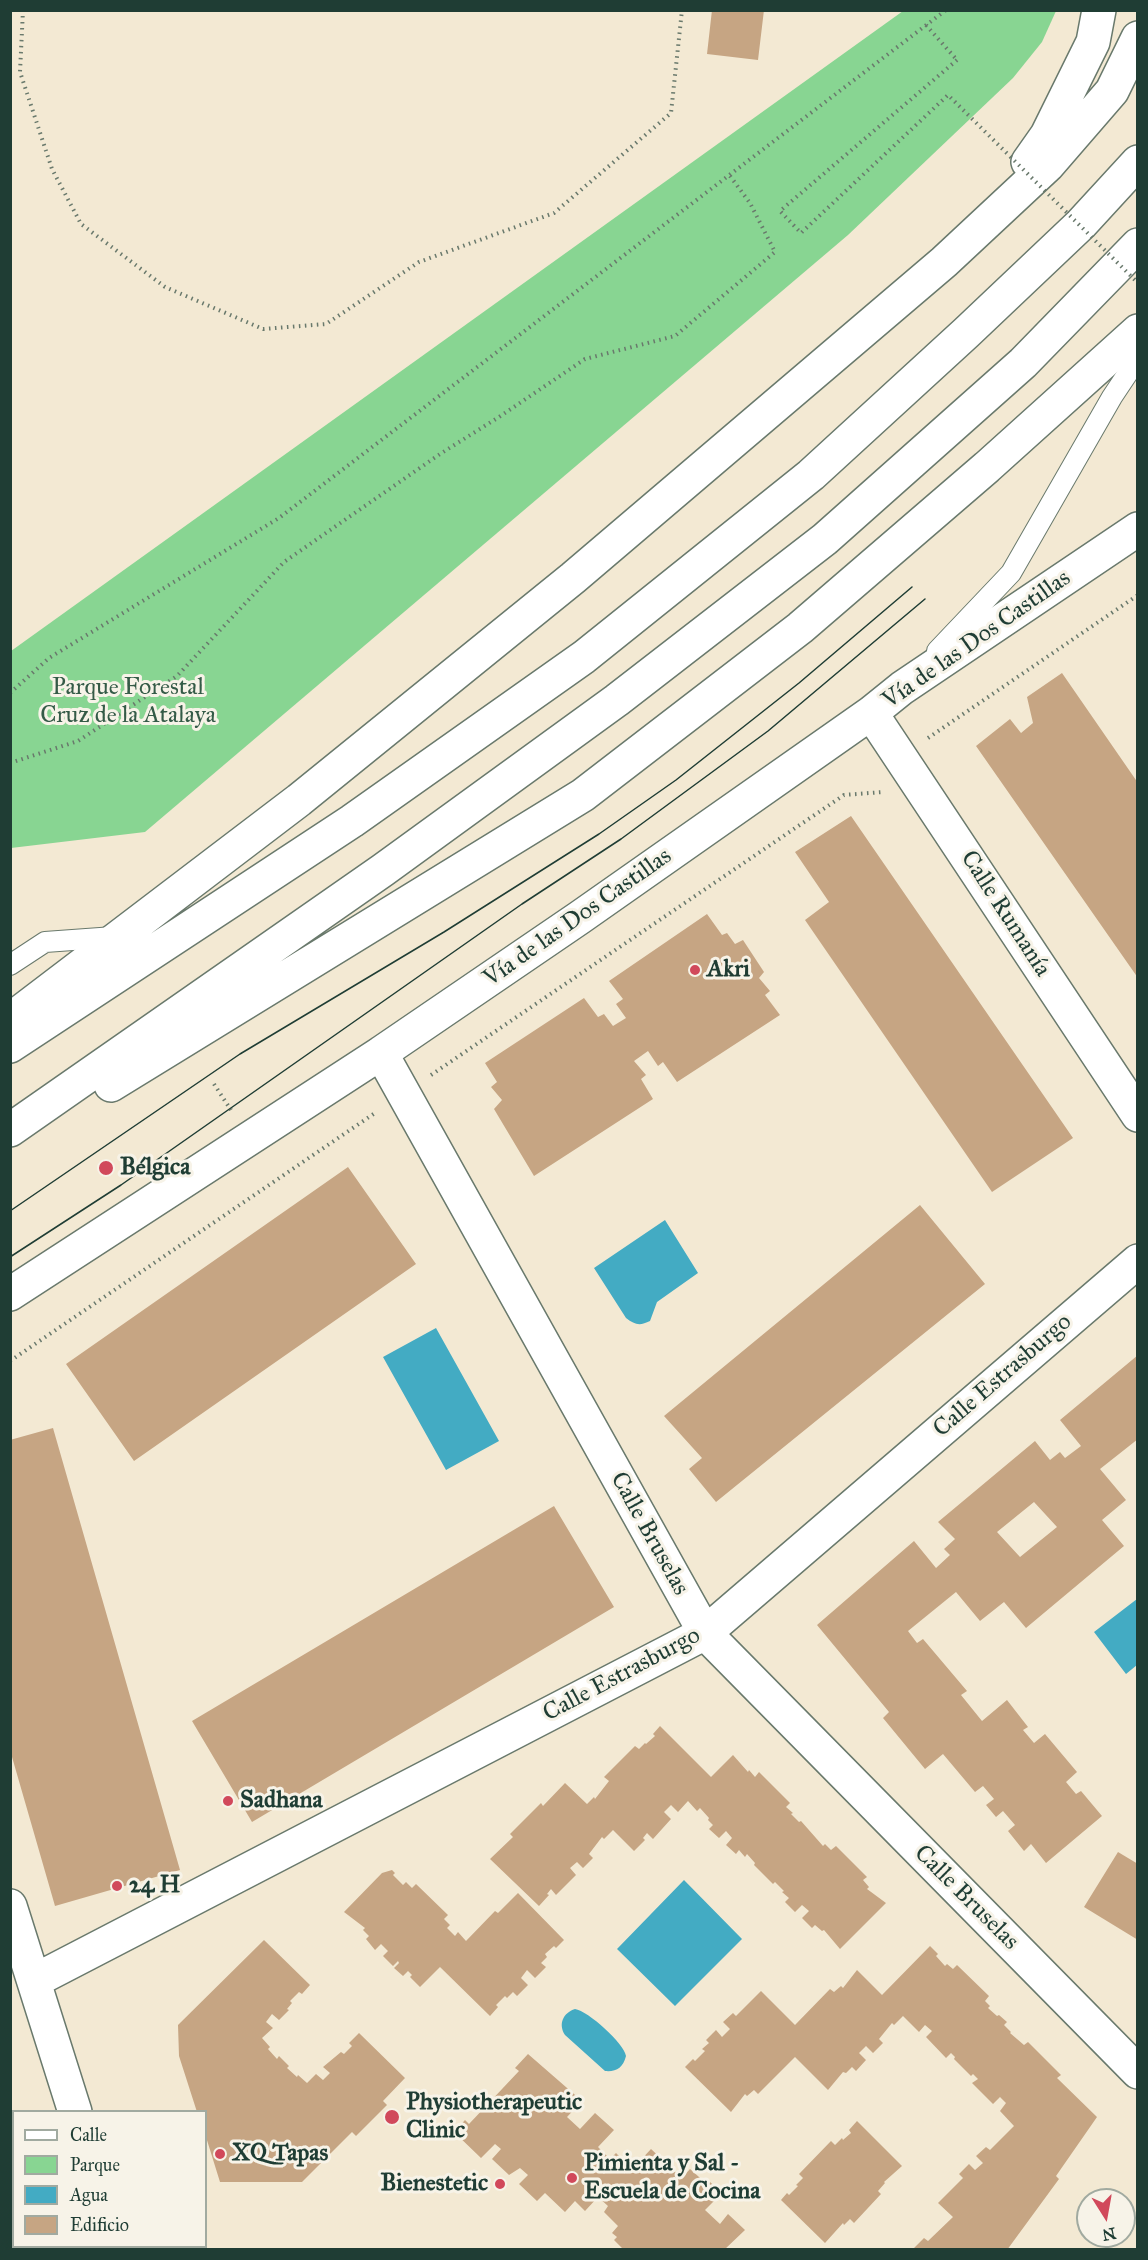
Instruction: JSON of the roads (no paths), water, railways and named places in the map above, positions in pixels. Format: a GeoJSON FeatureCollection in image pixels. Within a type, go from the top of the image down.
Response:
{"type":"FeatureCollection","features":[{"type":"Feature","properties":{"kind":"main road"},"geometry":{"type":"LineString","coordinates":[[981,227],[1047,135],[1094,42],[1099,10]]}},
{"type":"Feature","properties":{"kind":"main road"},"geometry":{"type":"LineString","coordinates":[[10,1020],[299,800],[573,578],[936,270],[1048,165],[1112,91],[1137,38]]}},
{"type":"Feature","properties":{"kind":"main road"},"geometry":{"type":"LineString","coordinates":[[10,1046],[352,822],[584,657],[811,475],[1073,232],[1137,162]]}},
{"type":"Feature","properties":{"kind":"main road"},"geometry":{"type":"LineString","coordinates":[[10,1130],[383,870],[608,707],[825,539],[1023,363],[1137,245]]}},
{"type":"Feature","properties":{"kind":"main road"},"geometry":{"type":"LineString","coordinates":[[10,1148],[583,795],[800,628],[987,467],[1137,331]]}},
{"type":"Feature","properties":{"kind":"main road","name":"Vía de las Dos Castillas"},"geometry":{"type":"LineString","coordinates":[[10,1294],[381,1053],[589,912],[871,713],[902,688],[1137,529]]}},
{"type":"Feature","properties":{"kind":"main road","name":"Calle Rumanía"},"geometry":{"type":"LineString","coordinates":[[871,713],[1137,1115]]}},
{"type":"Feature","properties":{"kind":"main road","name":"Calle Bruselas"},"geometry":{"type":"LineString","coordinates":[[381,1053],[705,1633],[1137,2072]]}},
{"type":"Feature","properties":{"kind":"main road","name":"Calle Estrasburgo"},"geometry":{"type":"LineString","coordinates":[[34,1982],[705,1633],[1137,1261]]}},
{"type":"Feature","properties":{"kind":"main road"},"geometry":{"type":"LineString","coordinates":[[10,1906],[74,2110]]}},
{"type":"Feature","properties":{"kind":"lane"},"geometry":{"type":"LineString","coordinates":[[902,688],[1011,573],[1112,397],[1137,358]]}},
{"type":"Feature","properties":{"kind":"lane"},"geometry":{"type":"LineString","coordinates":[[10,965],[45,942],[119,937]]}},
{"type":"Feature","properties":{"kind":"water"},"geometry":{"type":"Polygon","coordinates":[[[665,1220],[698,1273],[657,1302],[650,1321],[635,1323],[626,1318],[594,1268],[665,1220]]]}},
{"type":"Feature","properties":{"kind":"water"},"geometry":{"type":"Polygon","coordinates":[[[436,1328],[499,1441],[446,1470],[383,1357],[436,1328]]]}},
{"type":"Feature","properties":{"kind":"water"},"geometry":{"type":"Polygon","coordinates":[[[1137,1599],[1137,1665],[1126,1674],[1094,1632],[1137,1599]]]}},
{"type":"Feature","properties":{"kind":"water"},"geometry":{"type":"Polygon","coordinates":[[[684,1880],[742,1939],[675,2006],[617,1949],[684,1880]]]}},
{"type":"Feature","properties":{"kind":"water"},"geometry":{"type":"Polygon","coordinates":[[[575,2009],[596,2021],[619,2043],[626,2056],[623,2064],[618,2068],[605,2071],[565,2035],[562,2027],[563,2019],[567,2013],[575,2009]]]}},
{"type":"Feature","properties":{"kind":"tram line"},"geometry":{"type":"LineString","coordinates":[[10,1211],[240,1054],[444,932],[599,834],[676,780],[799,683],[912,587]]}},
{"type":"Feature","properties":{"kind":"tram line"},"geometry":{"type":"LineString","coordinates":[[10,1257],[121,1185],[522,904],[621,839],[768,731],[925,599]]}},
{"type":"Feature","properties":{"kind":"place","name":"Akri"},"geometry":{"type":"Point","coordinates":[695,970]}},
{"type":"Feature","properties":{"kind":"place","name":"Bélgica"},"geometry":{"type":"Point","coordinates":[106,1168]}},
{"type":"Feature","properties":{"kind":"place","name":"Sadhana"},"geometry":{"type":"Point","coordinates":[228,1801]}},
{"type":"Feature","properties":{"kind":"place","name":"24 H"},"geometry":{"type":"Point","coordinates":[117,1886]}},
{"type":"Feature","properties":{"kind":"place","name":"Physiotherapeutic Clinic"},"geometry":{"type":"Point","coordinates":[392,2117]}},
{"type":"Feature","properties":{"kind":"place","name":"XQ Tapas"},"geometry":{"type":"Point","coordinates":[220,2154]}},
{"type":"Feature","properties":{"kind":"place","name":"Pimienta y Sal - Escuela de Cocina"},"geometry":{"type":"Point","coordinates":[572,2178]}},
{"type":"Feature","properties":{"kind":"place","name":"Bienestetic"},"geometry":{"type":"Point","coordinates":[500,2184]}},
{"type":"Feature","properties":{"kind":"park label","name":"Parque Forestal Cruz de la Atalaya"},"geometry":{"type":"Point","coordinates":[128,702]}}]}
